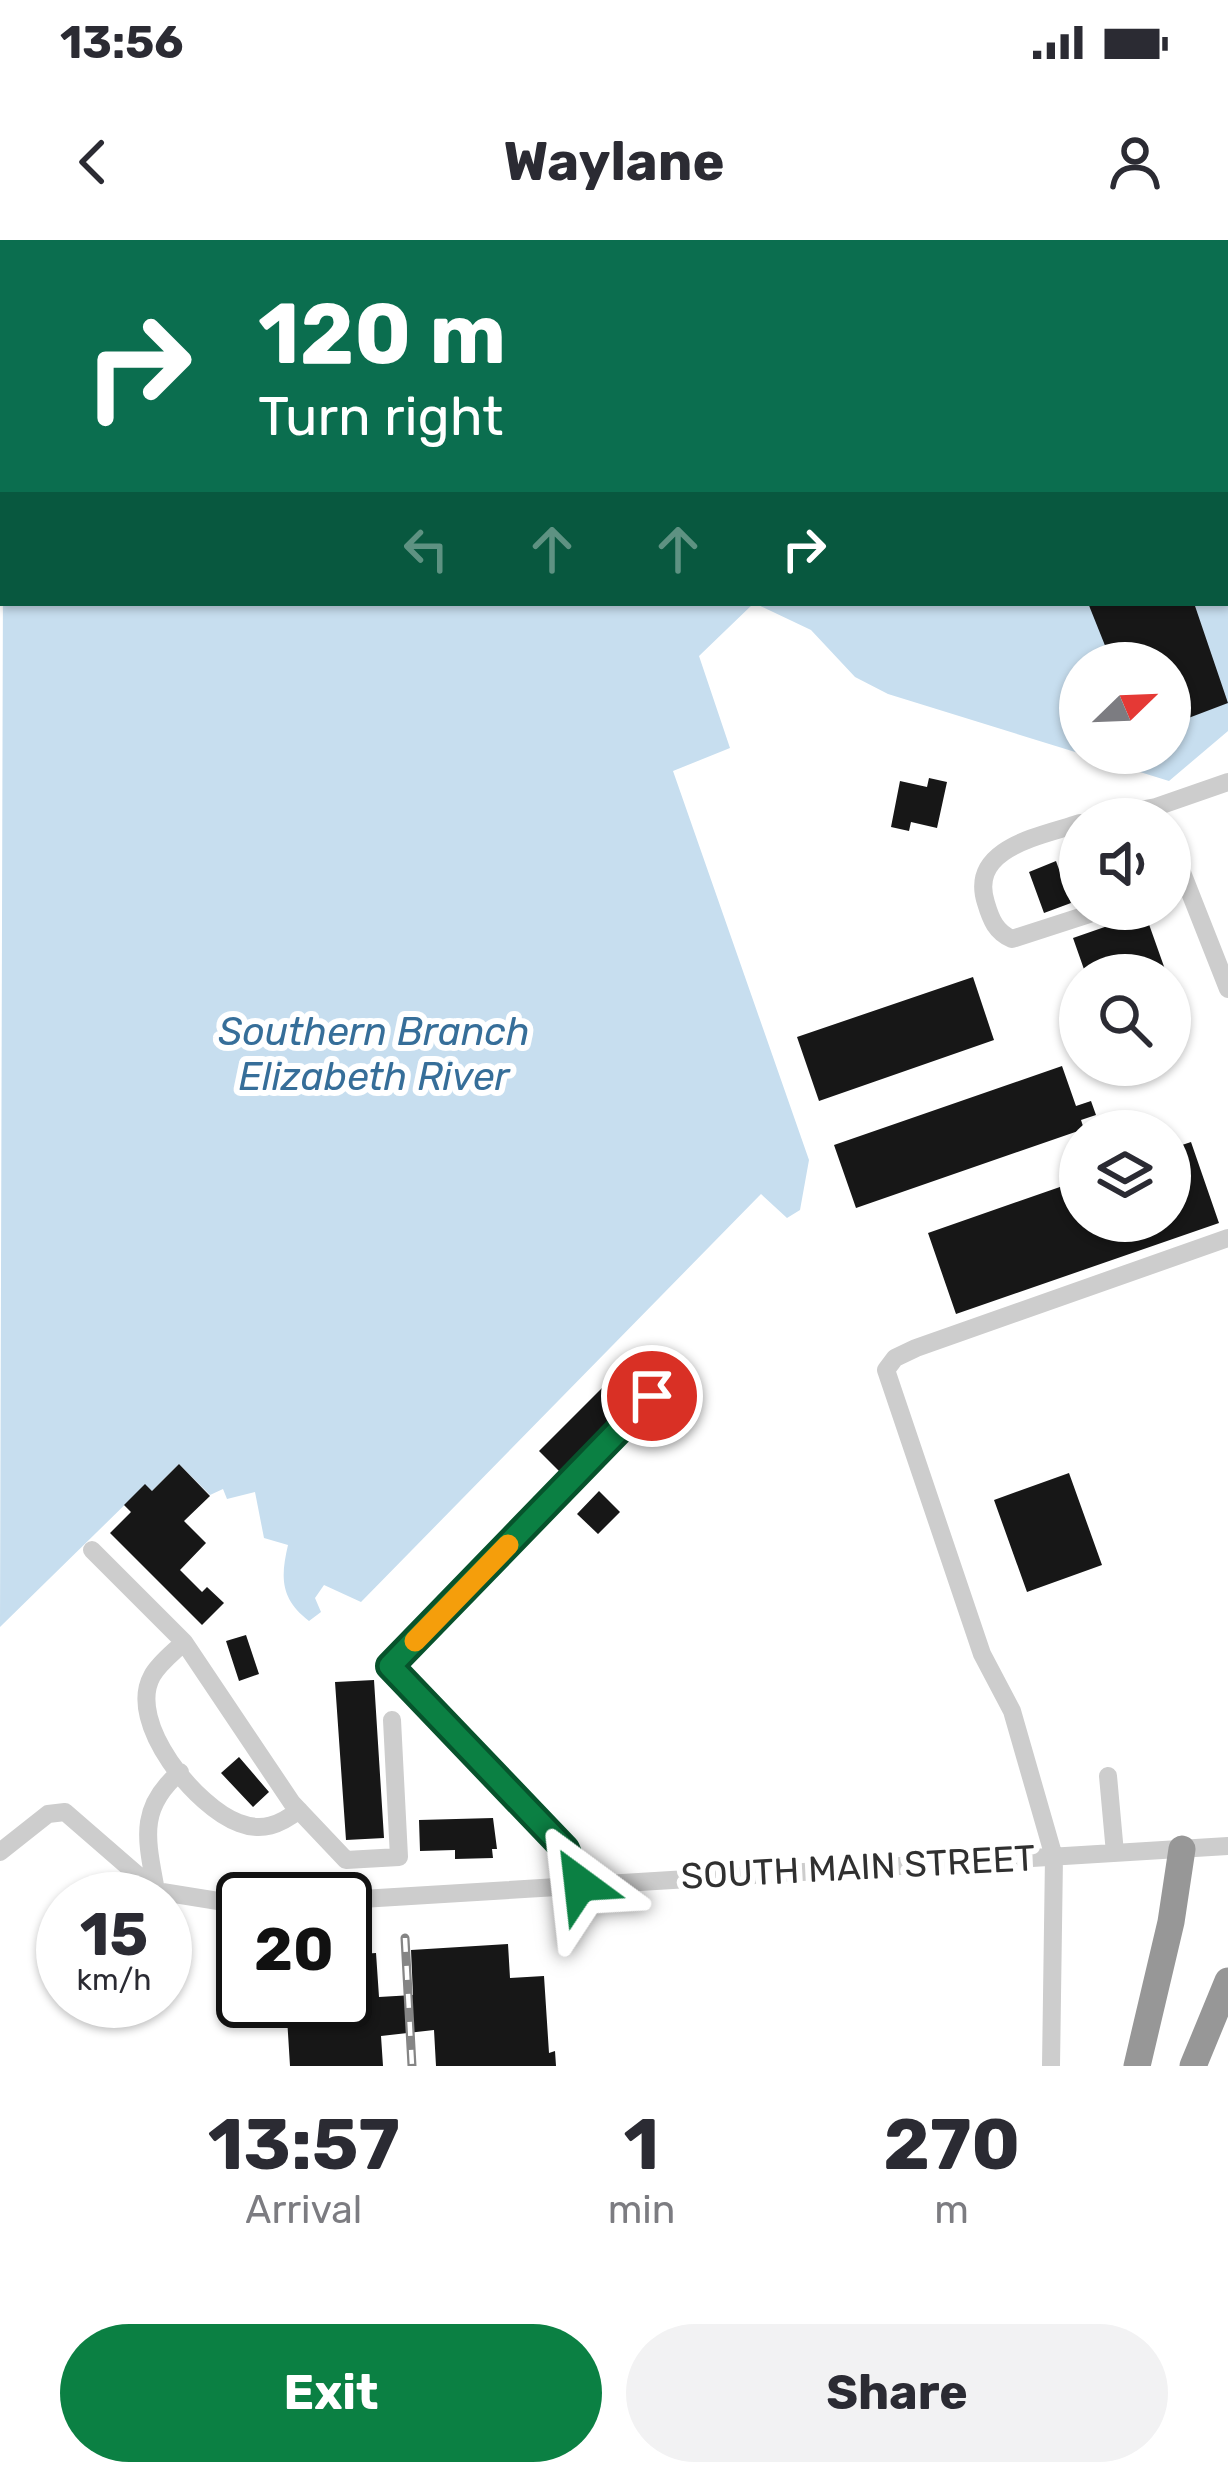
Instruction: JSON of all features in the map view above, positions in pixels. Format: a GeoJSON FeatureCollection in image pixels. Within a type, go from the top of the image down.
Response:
{"type":"FeatureCollection","features":[{"type":"Feature","properties":{"kind":"highway"},"geometry":{"type":"LineString","coordinates":[[1137,2066],[1175,1905],[1182,1849]]}},
{"type":"Feature","properties":{"kind":"highway"},"geometry":{"type":"LineString","coordinates":[[1193,2066],[1228,1981]]}},
{"type":"Feature","properties":{"kind":"street"},"geometry":{"type":"LineString","coordinates":[[1191,799],[1228,782]]}},
{"type":"Feature","properties":{"kind":"street"},"geometry":{"type":"LineString","coordinates":[[1059,830],[1004,850],[987,868],[982,892],[994,924],[1012,939],[1059,924]]}},
{"type":"Feature","properties":{"kind":"street"},"geometry":{"type":"LineString","coordinates":[[1191,912],[1228,989]]}},
{"type":"Feature","properties":{"kind":"street"},"geometry":{"type":"LineString","coordinates":[[1051,2066],[1054,1857],[1012,1712],[982,1654],[886,1370],[895,1358],[916,1348],[1228,1238]]}},
{"type":"Feature","properties":{"kind":"street"},"geometry":{"type":"LineString","coordinates":[[580,1884],[565,1849],[390,1666],[652,1396]]}},
{"type":"Feature","properties":{"kind":"street"},"geometry":{"type":"LineString","coordinates":[[92,1550],[184,1642],[298,1810],[346,1861],[399,1857],[392,1720]]}},
{"type":"Feature","properties":{"kind":"street"},"geometry":{"type":"LineString","coordinates":[[184,1642],[153,1673],[145,1710],[149,1730],[180,1772],[234,1822],[273,1826],[298,1810]]}},
{"type":"Feature","properties":{"kind":"street"},"geometry":{"type":"LineString","coordinates":[[152,1872],[146,1816],[160,1790],[180,1772]]}},
{"type":"Feature","properties":{"kind":"street"},"geometry":{"type":"LineString","coordinates":[[1108,1776],[1115,1852]]}},
{"type":"Feature","properties":{"kind":"street"},"geometry":{"type":"LineString","coordinates":[[0,1852],[48,1814],[65,1812],[134,1872]]}},
{"type":"Feature","properties":{"kind":"street","name":"SOUTH MAIN STREET"},"geometry":{"type":"LineString","coordinates":[[372,1898],[1228,1846]]}},
{"type":"Feature","properties":{"kind":"water","name":"Southern Branch Elizabeth River"},"geometry":{"type":"Polygon","coordinates":[[[3,606],[751,606],[699,656],[730,748],[673,771],[809,1160],[800,1210],[787,1218],[761,1194],[361,1602],[324,1585],[315,1598],[321,1612],[309,1621],[285,1588],[288,1545],[264,1538],[255,1492],[227,1499],[223,1489],[210,1495],[179,1464],[152,1491],[145,1485],[0,1627],[3,606]]]}},
{"type":"Feature","properties":{"kind":"water"},"geometry":{"type":"Polygon","coordinates":[[[760,606],[1228,606],[1228,731],[1191,762],[1191,642],[1059,642],[1059,747],[888,694],[855,677],[811,630],[760,606]]]}},
{"type":"Feature","properties":{"kind":"water"},"geometry":{"type":"Polygon","coordinates":[[[1146,774],[1177,774],[1169,781],[1146,774]]]}},
{"type":"Feature","properties":{"kind":"building"},"geometry":{"type":"Polygon","coordinates":[[[1089,606],[1195,606],[1228,703],[1191,717],[1191,642],[1104,642],[1089,606]]]}},
{"type":"Feature","properties":{"kind":"building"},"geometry":{"type":"Polygon","coordinates":[[[929,778],[947,782],[937,828],[911,822],[909,831],[891,827],[900,781],[927,787],[929,778]]]}},
{"type":"Feature","properties":{"kind":"building"},"geometry":{"type":"Polygon","coordinates":[[[1056,861],[1059,907],[1044,913],[1029,872],[1056,861]]]}},
{"type":"Feature","properties":{"kind":"building"},"geometry":{"type":"Polygon","coordinates":[[[1096,930],[1151,930],[1160,954],[1079,954],[1073,938],[1096,930]]]}},
{"type":"Feature","properties":{"kind":"building"},"geometry":{"type":"Polygon","coordinates":[[[973,977],[994,1040],[819,1101],[797,1037],[973,977]]]}},
{"type":"Feature","properties":{"kind":"building"},"geometry":{"type":"Polygon","coordinates":[[[1059,1067],[1059,1086],[1069,1086],[1076,1106],[1091,1101],[1094,1110],[1059,1110],[1059,1138],[856,1208],[834,1145],[1059,1067]]]}},
{"type":"Feature","properties":{"kind":"building"},"geometry":{"type":"Polygon","coordinates":[[[1191,1142],[1219,1223],[1191,1233],[1191,1142]]]}},
{"type":"Feature","properties":{"kind":"building"},"geometry":{"type":"Polygon","coordinates":[[[1059,1187],[1059,1242],[1164,1242],[956,1314],[928,1233],[1059,1187]]]}},
{"type":"Feature","properties":{"kind":"building"},"geometry":{"type":"Polygon","coordinates":[[[621,1369],[640,1389],[560,1472],[539,1451],[621,1369]]]}},
{"type":"Feature","properties":{"kind":"building"},"geometry":{"type":"Polygon","coordinates":[[[179,1464],[210,1496],[184,1521],[206,1543],[180,1570],[202,1592],[207,1587],[224,1603],[202,1625],[110,1533],[131,1512],[124,1505],[145,1484],[152,1491],[179,1464]]]}},
{"type":"Feature","properties":{"kind":"building"},"geometry":{"type":"Polygon","coordinates":[[[1069,1473],[1102,1565],[1027,1592],[994,1500],[1069,1473]]]}},
{"type":"Feature","properties":{"kind":"building"},"geometry":{"type":"Polygon","coordinates":[[[599,1491],[620,1512],[598,1534],[577,1514],[599,1491]]]}},
{"type":"Feature","properties":{"kind":"building"},"geometry":{"type":"Polygon","coordinates":[[[246,1635],[259,1674],[239,1681],[226,1641],[246,1635]]]}},
{"type":"Feature","properties":{"kind":"building"},"geometry":{"type":"Polygon","coordinates":[[[374,1680],[384,1838],[346,1840],[335,1682],[374,1680]]]}},
{"type":"Feature","properties":{"kind":"building"},"geometry":{"type":"Polygon","coordinates":[[[239,1757],[269,1792],[253,1807],[221,1773],[239,1757]]]}},
{"type":"Feature","properties":{"kind":"building"},"geometry":{"type":"Polygon","coordinates":[[[493,1818],[497,1849],[492,1849],[493,1858],[455,1859],[455,1850],[420,1851],[419,1820],[493,1818]]]}},
{"type":"Feature","properties":{"kind":"building"},"geometry":{"type":"Polygon","coordinates":[[[508,1944],[510,1978],[544,1976],[549,2053],[555,2051],[556,2066],[436,2066],[434,2030],[381,2036],[383,2066],[290,2066],[288,2028],[372,2028],[372,1953],[376,1953],[379,1997],[413,1995],[411,1950],[508,1944]]]}},
{"type":"Feature","properties":{"kind":"railway"},"geometry":{"type":"LineString","coordinates":[[405,1938],[412,2066]]}},
{"type":"Feature","properties":{"kind":"slow traffic"},"geometry":{"type":"LineString","coordinates":[[415,1641],[508,1545]]}},
{"type":"Feature","properties":{"kind":"route"},"geometry":{"type":"LineString","coordinates":[[580,1884],[565,1849],[390,1666],[652,1396]]}}]}
